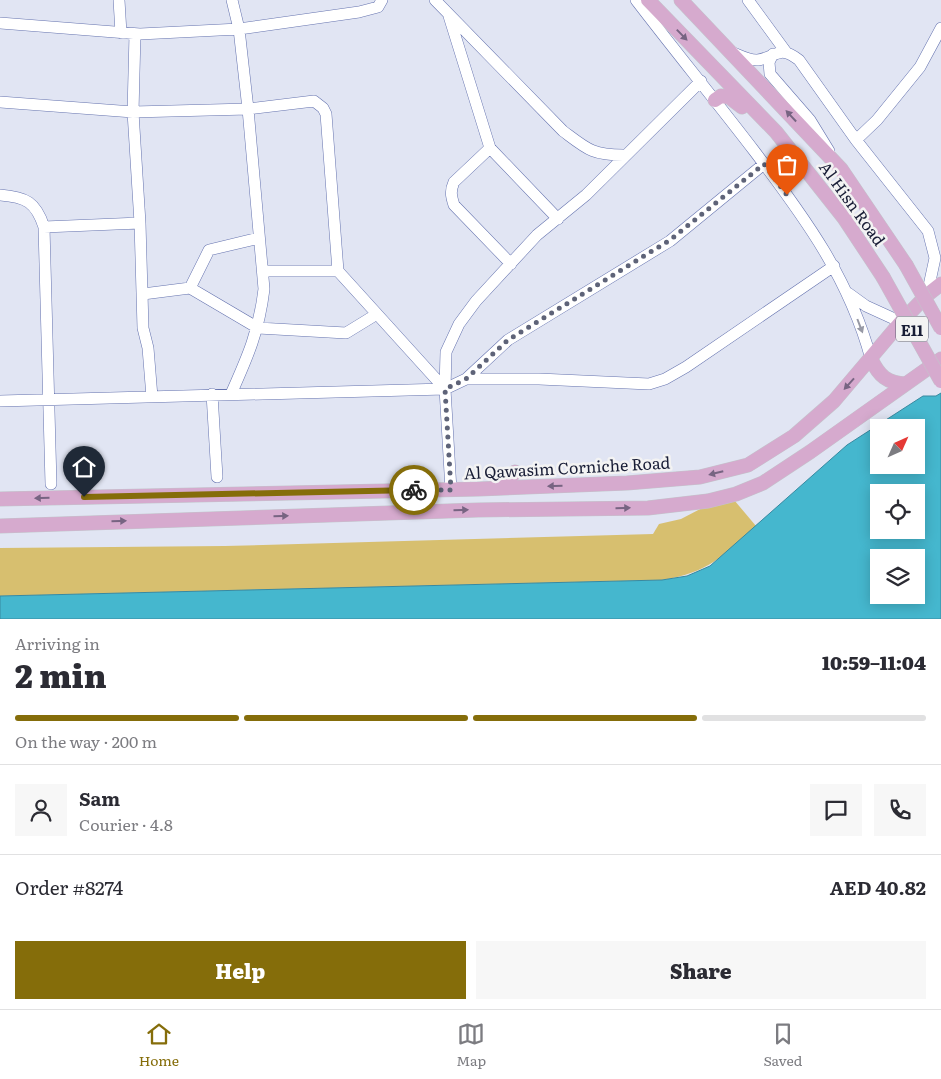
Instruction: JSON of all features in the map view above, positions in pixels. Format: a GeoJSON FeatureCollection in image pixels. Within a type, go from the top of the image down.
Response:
{"type":"FeatureCollection","features":[{"type":"Feature","properties":{"kind":"main road","name":"Al Hisn Road"},"geometry":{"type":"LineString","coordinates":[[648,0],[776,132],[844,218],[883,277],[941,381]]}},
{"type":"Feature","properties":{"kind":"main road","name":"Al Hisn Road"},"geometry":{"type":"LineString","coordinates":[[682,0],[841,169],[906,265],[941,328]]}},
{"type":"Feature","properties":{"kind":"main road"},"geometry":{"type":"LineString","coordinates":[[715,100],[720,96],[729,97],[739,104],[771,138],[883,277]]}},
{"type":"Feature","properties":{"kind":"main road","name":"Al Qawasim Corniche Road"},"geometry":{"type":"LineString","coordinates":[[0,499],[451,490],[627,483],[700,477],[748,465],[794,436],[834,401],[901,322],[927,295],[941,284]]}},
{"type":"Feature","properties":{"kind":"main road"},"geometry":{"type":"LineString","coordinates":[[871,359],[882,377],[892,383],[906,384]]}},
{"type":"Feature","properties":{"kind":"main road"},"geometry":{"type":"LineString","coordinates":[[0,526],[419,512],[648,508],[708,501],[736,494],[763,483],[941,359]]}},
{"type":"Feature","properties":{"kind":"main road"},"geometry":{"type":"LineString","coordinates":[[501,488],[515,472]]}},
{"type":"Feature","properties":{"kind":"street"},"geometry":{"type":"LineString","coordinates":[[119,0],[121,33]]}},
{"type":"Feature","properties":{"kind":"street"},"geometry":{"type":"LineString","coordinates":[[231,394],[254,342],[264,289],[248,109],[238,30],[232,0]]}},
{"type":"Feature","properties":{"kind":"street"},"geometry":{"type":"LineString","coordinates":[[0,23],[135,34],[238,30],[359,12],[378,7],[382,0]]}},
{"type":"Feature","properties":{"kind":"street"},"geometry":{"type":"LineString","coordinates":[[435,0],[563,131],[585,148],[601,156],[623,155]]}},
{"type":"Feature","properties":{"kind":"street"},"geometry":{"type":"LineString","coordinates":[[636,0],[701,81],[799,211],[834,266],[848,293],[871,359]]}},
{"type":"Feature","properties":{"kind":"street"},"geometry":{"type":"LineString","coordinates":[[748,0],[786,52],[799,60],[806,69],[856,140],[928,232],[934,258],[927,295]]}},
{"type":"Feature","properties":{"kind":"street"},"geometry":{"type":"LineString","coordinates":[[448,14],[490,148],[558,219]]}},
{"type":"Feature","properties":{"kind":"street"},"geometry":{"type":"LineString","coordinates":[[856,140],[877,120],[920,67],[941,28]]}},
{"type":"Feature","properties":{"kind":"street"},"geometry":{"type":"LineString","coordinates":[[135,34],[133,112],[140,223],[143,328],[148,348],[152,397]]}},
{"type":"Feature","properties":{"kind":"street"},"geometry":{"type":"LineString","coordinates":[[731,52],[749,59],[758,60],[773,54],[786,52]]}},
{"type":"Feature","properties":{"kind":"street"},"geometry":{"type":"LineString","coordinates":[[773,54],[769,62],[770,74],[810,120],[841,169]]}},
{"type":"Feature","properties":{"kind":"street"},"geometry":{"type":"LineString","coordinates":[[451,490],[445,389],[446,352],[459,324],[476,301],[537,235],[558,219],[701,81]]}},
{"type":"Feature","properties":{"kind":"street"},"geometry":{"type":"LineString","coordinates":[[0,102],[133,112],[248,109],[314,102],[323,108],[326,114],[338,272],[445,389]]}},
{"type":"Feature","properties":{"kind":"street"},"geometry":{"type":"LineString","coordinates":[[490,148],[454,182],[451,189],[451,197],[454,205],[511,264]]}},
{"type":"Feature","properties":{"kind":"street"},"geometry":{"type":"LineString","coordinates":[[0,401],[445,389],[466,379],[508,340],[670,240],[764,164]]}},
{"type":"Feature","properties":{"kind":"street"},"geometry":{"type":"LineString","coordinates":[[0,195],[17,196],[32,203],[41,216],[44,228],[51,484]]}},
{"type":"Feature","properties":{"kind":"street"},"geometry":{"type":"LineString","coordinates":[[44,228],[140,223]]}},
{"type":"Feature","properties":{"kind":"street"},"geometry":{"type":"LineString","coordinates":[[928,232],[941,238]]}},
{"type":"Feature","properties":{"kind":"street"},"geometry":{"type":"LineString","coordinates":[[190,288],[209,250],[259,238]]}},
{"type":"Feature","properties":{"kind":"street"},"geometry":{"type":"LineString","coordinates":[[466,379],[539,379],[649,384],[665,379],[834,266]]}},
{"type":"Feature","properties":{"kind":"street"},"geometry":{"type":"LineString","coordinates":[[263,271],[338,272]]}},
{"type":"Feature","properties":{"kind":"street"},"geometry":{"type":"LineString","coordinates":[[143,294],[190,288],[258,328],[346,334],[377,314]]}},
{"type":"Feature","properties":{"kind":"street"},"geometry":{"type":"LineString","coordinates":[[848,293],[866,306],[901,322]]}},
{"type":"Feature","properties":{"kind":"street"},"geometry":{"type":"LineString","coordinates":[[212,394],[217,477]]}},
{"type":"Feature","properties":{"kind":"shaded area"},"geometry":{"type":"Polygon","coordinates":[[[729,494],[756,526],[724,555],[704,568],[678,577],[662,580],[0,596],[0,548],[225,546],[653,534],[659,524],[681,519],[729,494]]]}},
{"type":"Feature","properties":{"kind":"water"},"geometry":{"type":"Polygon","coordinates":[[[941,393],[941,619],[0,619],[0,596],[662,580],[687,576],[710,566],[847,445],[870,430],[870,474],[925,474],[925,419],[887,419],[923,396],[936,396],[941,393]]]}},
{"type":"Feature","properties":{"kind":"way so far"},"geometry":{"type":"LineString","coordinates":[[414,490],[451,490],[445,389],[466,379],[508,340],[670,240],[764,164],[787,195]]}},
{"type":"Feature","properties":{"kind":"route"},"geometry":{"type":"LineString","coordinates":[[84,497],[414,490]]}}]}
